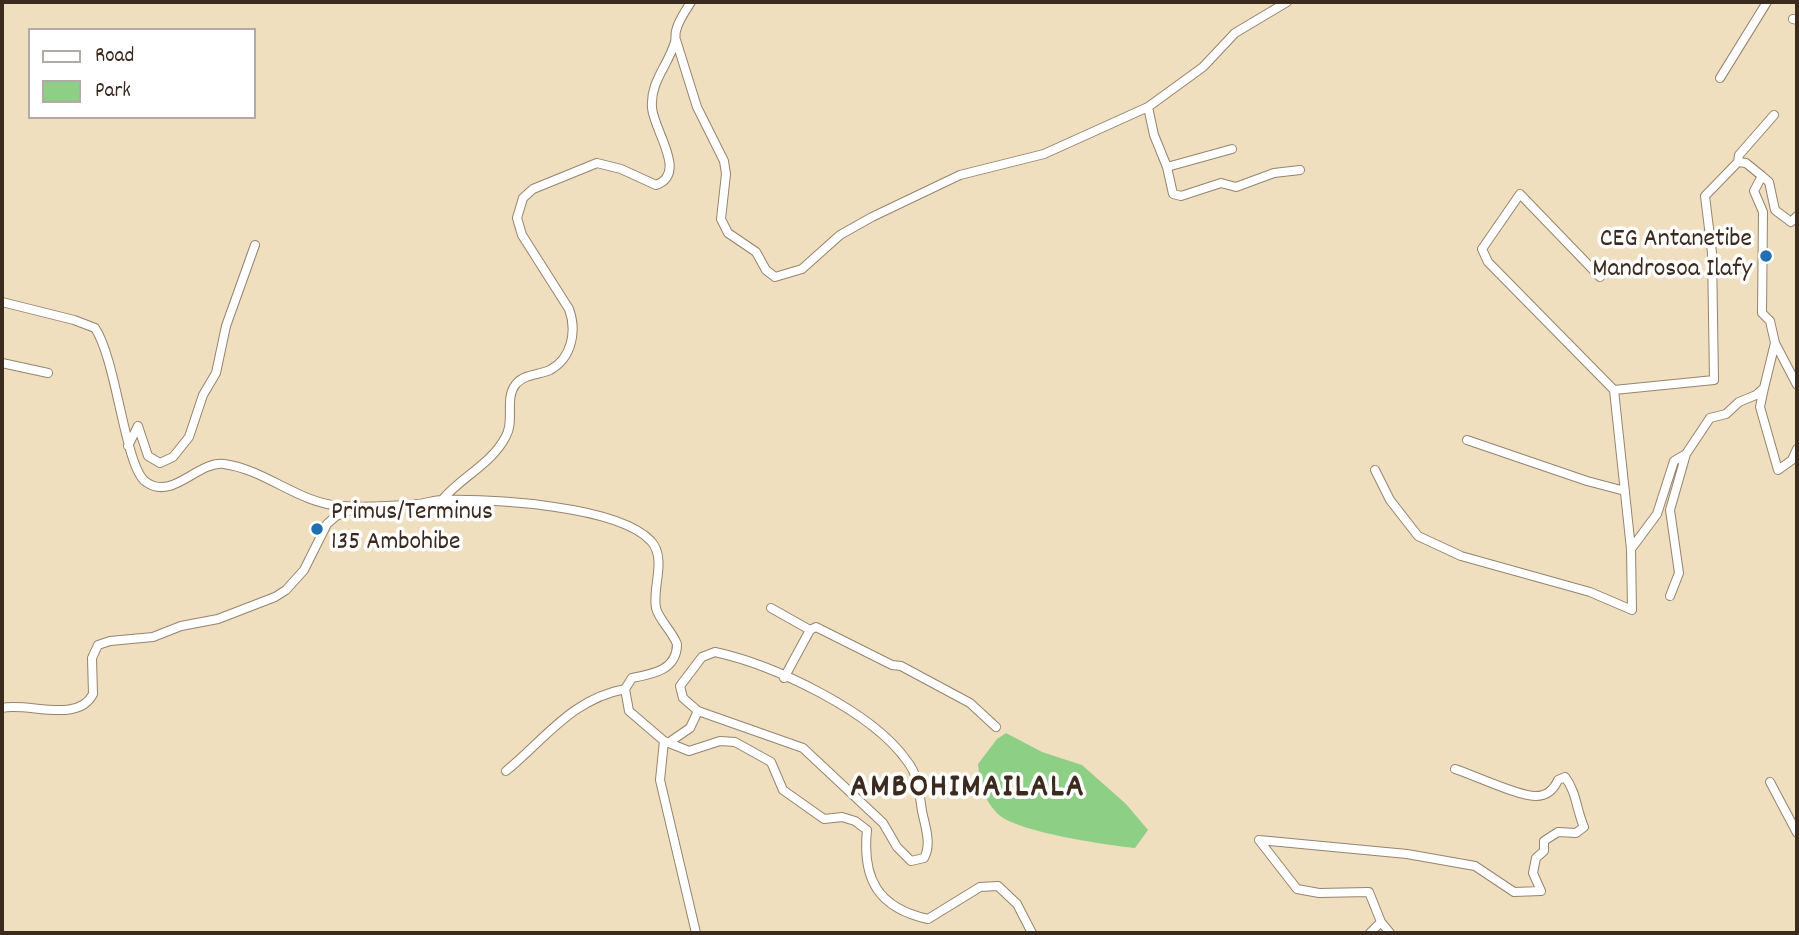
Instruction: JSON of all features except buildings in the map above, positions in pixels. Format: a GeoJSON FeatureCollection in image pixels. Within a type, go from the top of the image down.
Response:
{"type":"FeatureCollection","features":[{"type":"Feature","properties":{"kind":"street"},"geometry":{"type":"LineString","coordinates":[[691,2],[676,31],[676,40],[697,107],[724,161],[726,174],[721,219],[729,233],[756,252],[766,270],[775,277],[802,269],[840,235],[960,175],[1044,154],[1148,107],[1203,67],[1235,33],[1287,2]]}},
{"type":"Feature","properties":{"kind":"street"},"geometry":{"type":"LineString","coordinates":[[1720,78],[1767,2]]}},
{"type":"Feature","properties":{"kind":"street"},"geometry":{"type":"LineString","coordinates":[[442,500],[492,456],[506,437],[510,424],[511,394],[517,383],[556,365],[573,338],[573,321],[569,309],[522,235],[517,219],[519,204],[533,189],[590,164],[610,165],[656,185],[668,179],[671,173],[670,161],[657,130],[652,98],[655,82],[676,40]]}},
{"type":"Feature","properties":{"kind":"street"},"geometry":{"type":"LineString","coordinates":[[1148,107],[1173,194],[1181,196],[1221,183],[1236,187],[1274,173],[1300,170]]}},
{"type":"Feature","properties":{"kind":"street"},"geometry":{"type":"LineString","coordinates":[[1614,390],[1714,380],[1712,253],[1705,196],[1738,162],[1739,155],[1774,115]]}},
{"type":"Feature","properties":{"kind":"street"},"geometry":{"type":"LineString","coordinates":[[1167,167],[1232,149]]}},
{"type":"Feature","properties":{"kind":"street"},"geometry":{"type":"LineString","coordinates":[[1738,162],[1749,165],[1769,182],[1775,210],[1791,222],[1797,216]]}},
{"type":"Feature","properties":{"kind":"street"},"geometry":{"type":"LineString","coordinates":[[1762,176],[1754,191],[1763,212],[1762,313],[1770,321],[1775,343],[1797,385]]}},
{"type":"Feature","properties":{"kind":"street"},"geometry":{"type":"LineString","coordinates":[[1375,470],[1390,500],[1418,536],[1461,556],[1590,592],[1632,611],[1631,549],[1614,390],[1488,262],[1482,249],[1520,194],[1600,277]]}},
{"type":"Feature","properties":{"kind":"street"},"geometry":{"type":"LineString","coordinates":[[128,446],[138,426],[148,456],[160,463],[173,457],[189,437],[203,395],[216,373],[226,326],[255,244]]}},
{"type":"Feature","properties":{"kind":"street"},"geometry":{"type":"LineString","coordinates":[[2,302],[95,328],[119,397],[128,446],[141,478],[157,487],[170,486],[213,465],[222,464],[263,475],[312,500],[333,505],[416,505],[442,500],[531,504],[614,519],[631,526],[653,544],[658,556],[657,611],[673,633],[677,652],[664,669],[632,678],[625,689],[629,711],[667,741],[689,751],[720,741],[734,742],[771,762],[783,790],[824,819],[842,817],[863,824],[867,830],[865,863],[889,905],[904,914],[928,919],[980,887],[998,886],[1017,904],[1032,933]]}},
{"type":"Feature","properties":{"kind":"street"},"geometry":{"type":"LineString","coordinates":[[1775,343],[1760,407],[1778,470],[1792,460],[1797,449]]}},
{"type":"Feature","properties":{"kind":"street"},"geometry":{"type":"LineString","coordinates":[[2,363],[48,373]]}},
{"type":"Feature","properties":{"kind":"street"},"geometry":{"type":"LineString","coordinates":[[1670,596],[1679,573],[1670,510],[1686,454],[1710,418],[1726,414],[1739,402],[1756,395],[1764,388]]}},
{"type":"Feature","properties":{"kind":"street"},"geometry":{"type":"LineString","coordinates":[[1466,440],[1625,491]]}},
{"type":"Feature","properties":{"kind":"street"},"geometry":{"type":"LineString","coordinates":[[1631,549],[1657,514],[1674,461],[1686,454]]}},
{"type":"Feature","properties":{"kind":"street"},"geometry":{"type":"LineString","coordinates":[[2,708],[16,706],[72,709],[84,705],[93,694],[92,658],[98,645],[110,640],[153,637],[181,626],[230,615],[275,597],[286,590],[304,570],[327,524],[336,516],[360,506]]}},
{"type":"Feature","properties":{"kind":"street"},"geometry":{"type":"LineString","coordinates":[[771,608],[810,630]]}},
{"type":"Feature","properties":{"kind":"street"},"geometry":{"type":"LineString","coordinates":[[784,678],[810,630],[816,627],[892,665],[901,666],[970,703],[996,727]]}},
{"type":"Feature","properties":{"kind":"street"},"geometry":{"type":"LineString","coordinates":[[715,652],[784,678],[854,711],[908,762],[919,784],[927,832],[928,851],[924,858],[911,861],[897,847],[883,823],[803,748],[698,711],[683,698],[680,686],[702,657],[715,652]]}},
{"type":"Feature","properties":{"kind":"street"},"geometry":{"type":"LineString","coordinates":[[506,771],[573,708],[607,693],[625,689]]}},
{"type":"Feature","properties":{"kind":"street"},"geometry":{"type":"LineString","coordinates":[[667,741],[690,728],[698,711]]}},
{"type":"Feature","properties":{"kind":"street"},"geometry":{"type":"LineString","coordinates":[[667,741],[660,780],[696,933]]}},
{"type":"Feature","properties":{"kind":"street"},"geometry":{"type":"LineString","coordinates":[[1390,933],[1381,922],[1368,892],[1319,893],[1297,889],[1259,840],[1407,854],[1475,866],[1514,892],[1541,891],[1533,873],[1536,858],[1544,851],[1544,841],[1558,832],[1576,833],[1584,827],[1578,814],[1575,791],[1565,777],[1558,780],[1554,788],[1544,795],[1526,795],[1455,769]]}},
{"type":"Feature","properties":{"kind":"street"},"geometry":{"type":"LineString","coordinates":[[1770,782],[1797,833]]}},
{"type":"Feature","properties":{"kind":"street"},"geometry":{"type":"LineString","coordinates":[[1370,933],[1381,922]]}},
{"type":"Feature","properties":{"kind":"green space"},"geometry":{"type":"Polygon","coordinates":[[[1006,733],[1042,752],[1082,765],[1126,804],[1148,830],[1135,848],[1042,832],[1008,821],[998,814],[983,791],[978,764],[997,739],[1006,733]]]}},
{"type":"Feature","properties":{"kind":"place","name":"CEG Antanetibe Mandrosoa Ilafy"},"geometry":{"type":"Point","coordinates":[1766,256]}},
{"type":"Feature","properties":{"kind":"place","name":"Primus/Terminus 135 Ambohibe"},"geometry":{"type":"Point","coordinates":[317,529]}},
{"type":"Feature","properties":{"kind":"district","name":"AMBOHIMAILALA"},"geometry":{"type":"Point","coordinates":[968,790]}}]}
